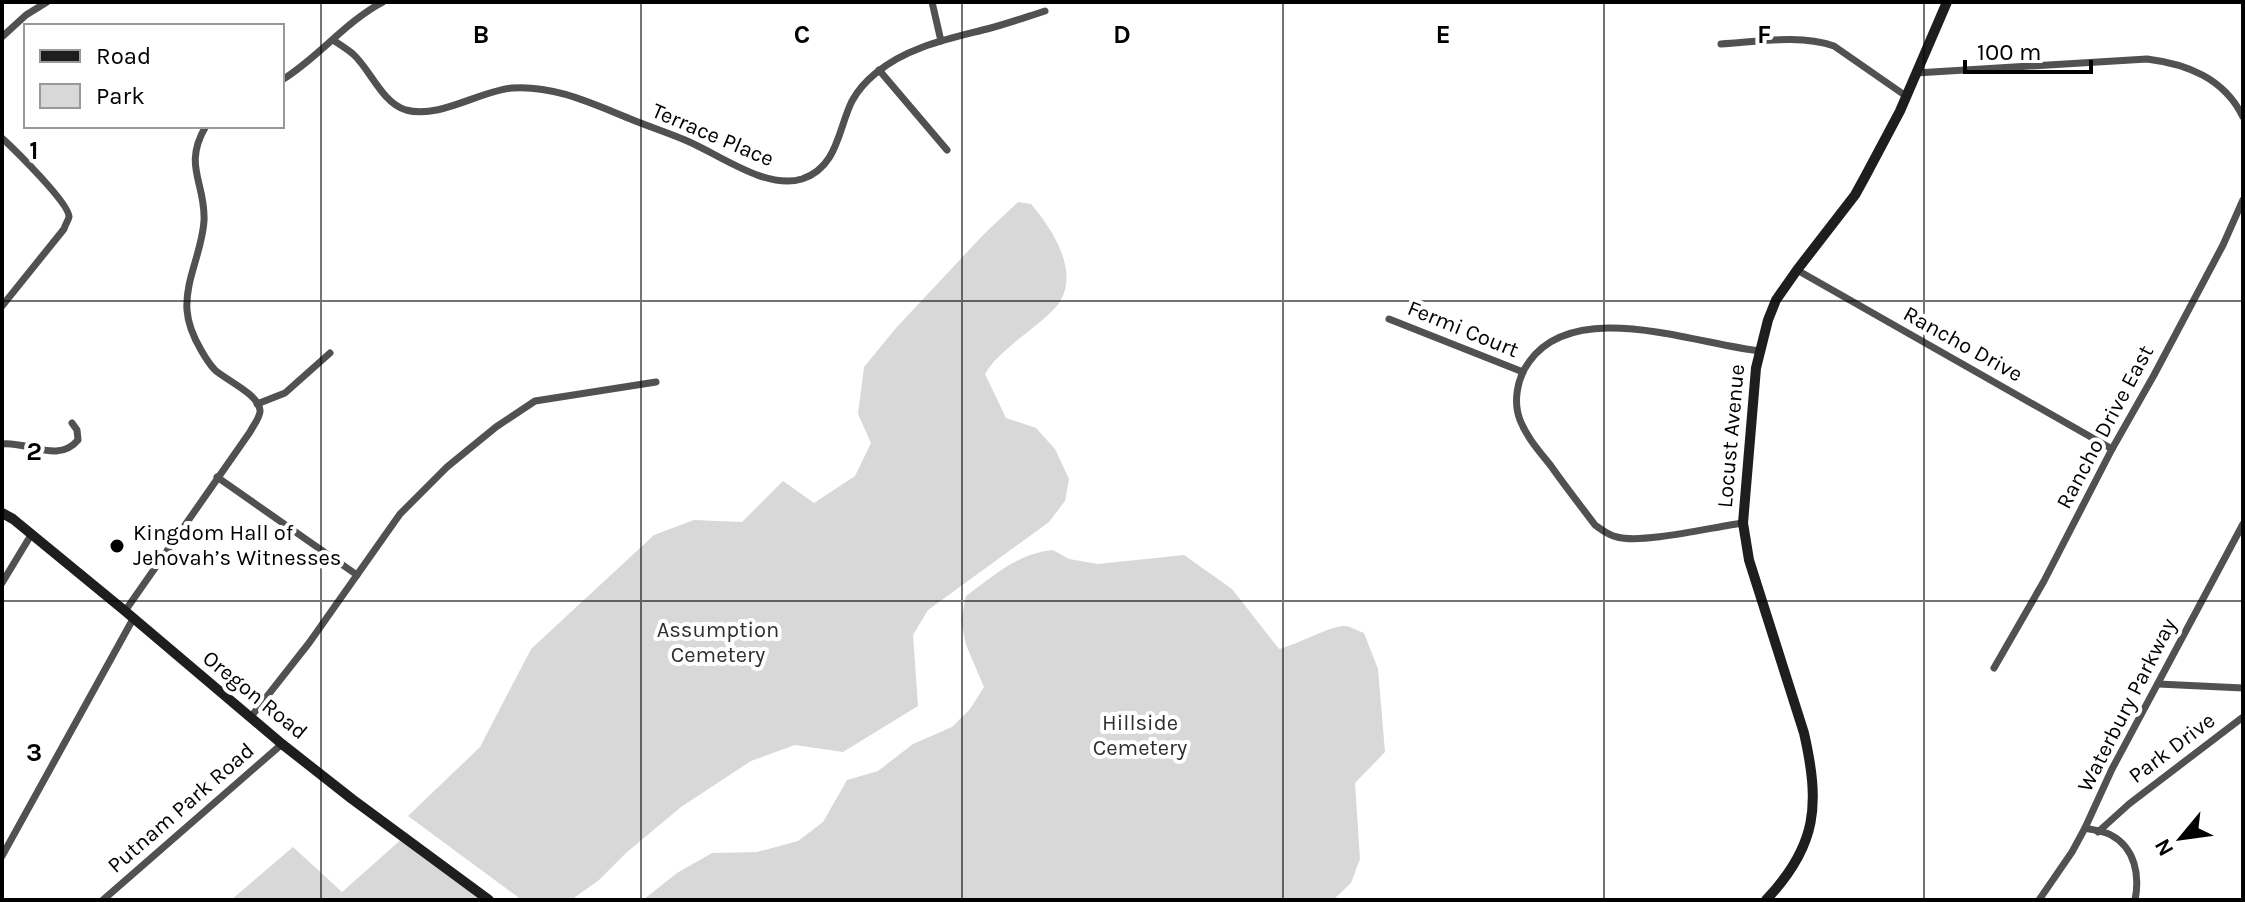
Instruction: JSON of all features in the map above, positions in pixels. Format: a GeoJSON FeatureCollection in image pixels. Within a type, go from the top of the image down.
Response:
{"type":"FeatureCollection","features":[{"type":"Feature","properties":{"kind":"street"},"geometry":{"type":"LineString","coordinates":[[2,37],[26,15],[47,2]]}},
{"type":"Feature","properties":{"kind":"street"},"geometry":{"type":"LineString","coordinates":[[284,79],[314,58],[362,15],[383,2]]}},
{"type":"Feature","properties":{"kind":"street"},"geometry":{"type":"LineString","coordinates":[[932,2],[941,41]]}},
{"type":"Feature","properties":{"kind":"street","name":"Locust Avenue"},"geometry":{"type":"LineString","coordinates":[[1766,900],[1786,879],[1808,836],[1813,793],[1804,733],[1749,560],[1743,523],[1756,368],[1776,300],[1855,195],[1898,115],[1947,2]]}},
{"type":"Feature","properties":{"kind":"street","name":"Terrace Place"},"geometry":{"type":"LineString","coordinates":[[333,40],[354,55],[385,94],[403,110],[429,111],[512,88],[555,92],[580,98],[686,140],[761,177],[789,182],[805,178],[825,165],[852,102],[863,84],[879,70],[908,52],[1045,11]]}},
{"type":"Feature","properties":{"kind":"street"},"geometry":{"type":"LineString","coordinates":[[1721,44],[1799,40],[1827,44],[1906,96]]}},
{"type":"Feature","properties":{"kind":"street"},"geometry":{"type":"LineString","coordinates":[[1915,73],[2147,59],[2172,62],[2205,74],[2227,94],[2243,117]]}},
{"type":"Feature","properties":{"kind":"street"},"geometry":{"type":"LineString","coordinates":[[879,70],[947,150]]}},
{"type":"Feature","properties":{"kind":"street"},"geometry":{"type":"LineString","coordinates":[[2,856],[129,615],[260,414],[252,396],[207,361],[190,325],[188,286],[199,254],[204,217],[195,175],[195,158],[197,144],[205,128]]}},
{"type":"Feature","properties":{"kind":"street"},"geometry":{"type":"LineString","coordinates":[[2,138],[51,190],[67,209],[69,217],[64,229],[5,298],[2,306]]}},
{"type":"Feature","properties":{"kind":"street","name":"Rancho Drive East"},"geometry":{"type":"LineString","coordinates":[[1994,668],[2044,581],[2209,271],[2243,200]]}},
{"type":"Feature","properties":{"kind":"street","name":"Rancho Drive"},"geometry":{"type":"LineString","coordinates":[[1797,270],[2112,449]]}},
{"type":"Feature","properties":{"kind":"street","name":"Fermi Court"},"geometry":{"type":"LineString","coordinates":[[1389,319],[1523,372]]}},
{"type":"Feature","properties":{"kind":"street"},"geometry":{"type":"LineString","coordinates":[[1743,523],[1635,540],[1604,532],[1586,514],[1529,437],[1520,421],[1517,393],[1523,372],[1532,357],[1574,331],[1647,329],[1729,348],[1760,351]]}},
{"type":"Feature","properties":{"kind":"street"},"geometry":{"type":"LineString","coordinates":[[257,404],[285,393],[330,353]]}},
{"type":"Feature","properties":{"kind":"street"},"geometry":{"type":"LineString","coordinates":[[250,718],[309,643],[400,514],[427,485],[496,427],[535,401],[656,382]]}},
{"type":"Feature","properties":{"kind":"street"},"geometry":{"type":"LineString","coordinates":[[2,444],[16,443],[55,452],[72,448],[78,440],[72,423]]}},
{"type":"Feature","properties":{"kind":"street"},"geometry":{"type":"LineString","coordinates":[[217,477],[357,575]]}},
{"type":"Feature","properties":{"kind":"street","name":"Oregon Road"},"geometry":{"type":"LineString","coordinates":[[2,513],[282,744],[489,900]]}},
{"type":"Feature","properties":{"kind":"street","name":"Waterbury Parkway"},"geometry":{"type":"LineString","coordinates":[[2039,900],[2072,852],[2112,769],[2241,534],[2243,524]]}},
{"type":"Feature","properties":{"kind":"street"},"geometry":{"type":"LineString","coordinates":[[2,583],[31,535]]}},
{"type":"Feature","properties":{"kind":"street"},"geometry":{"type":"LineString","coordinates":[[2158,684],[2243,688]]}},
{"type":"Feature","properties":{"kind":"street","name":"Park Drive"},"geometry":{"type":"LineString","coordinates":[[2098,832],[2129,804],[2243,717]]}},
{"type":"Feature","properties":{"kind":"street","name":"Putnam Park Road"},"geometry":{"type":"LineString","coordinates":[[103,900],[282,744]]}},
{"type":"Feature","properties":{"kind":"street"},"geometry":{"type":"LineString","coordinates":[[2085,828],[2110,834],[2132,856],[2136,872],[2135,900]]}},
{"type":"Feature","properties":{"kind":"green space","name":"Assumption Cemetery"},"geometry":{"type":"Polygon","coordinates":[[[1018,202],[1031,204],[1054,237],[1065,262],[1065,288],[1053,310],[1002,353],[985,374],[1006,418],[1036,428],[1055,449],[1069,479],[1065,501],[1049,522],[928,610],[913,635],[918,706],[843,752],[795,745],[751,761],[681,807],[599,880],[571,900],[522,900],[408,816],[480,747],[531,649],[654,535],[694,520],[742,522],[783,481],[814,503],[855,476],[871,443],[858,414],[864,367],[896,328],[1018,202]]]}},
{"type":"Feature","properties":{"kind":"green space","name":"Hillside Cemetery"},"geometry":{"type":"Polygon","coordinates":[[[1053,550],[1069,559],[1098,564],[1184,555],[1232,589],[1279,649],[1337,627],[1346,626],[1364,633],[1378,669],[1385,752],[1355,783],[1360,859],[1351,883],[1333,900],[643,900],[677,873],[712,853],[757,852],[798,841],[823,822],[847,780],[878,771],[913,744],[952,727],[970,709],[984,687],[966,645],[961,620],[966,596],[1017,561],[1053,550]]]}},
{"type":"Feature","properties":{"kind":"green space"},"geometry":{"type":"Polygon","coordinates":[[[404,837],[487,900],[231,900],[293,847],[342,892],[404,837]]]}},
{"type":"Feature","properties":{"kind":"place","name":"Kingdom Hall of Jehovah’s Witnesses"},"geometry":{"type":"Point","coordinates":[117,546]}}]}
